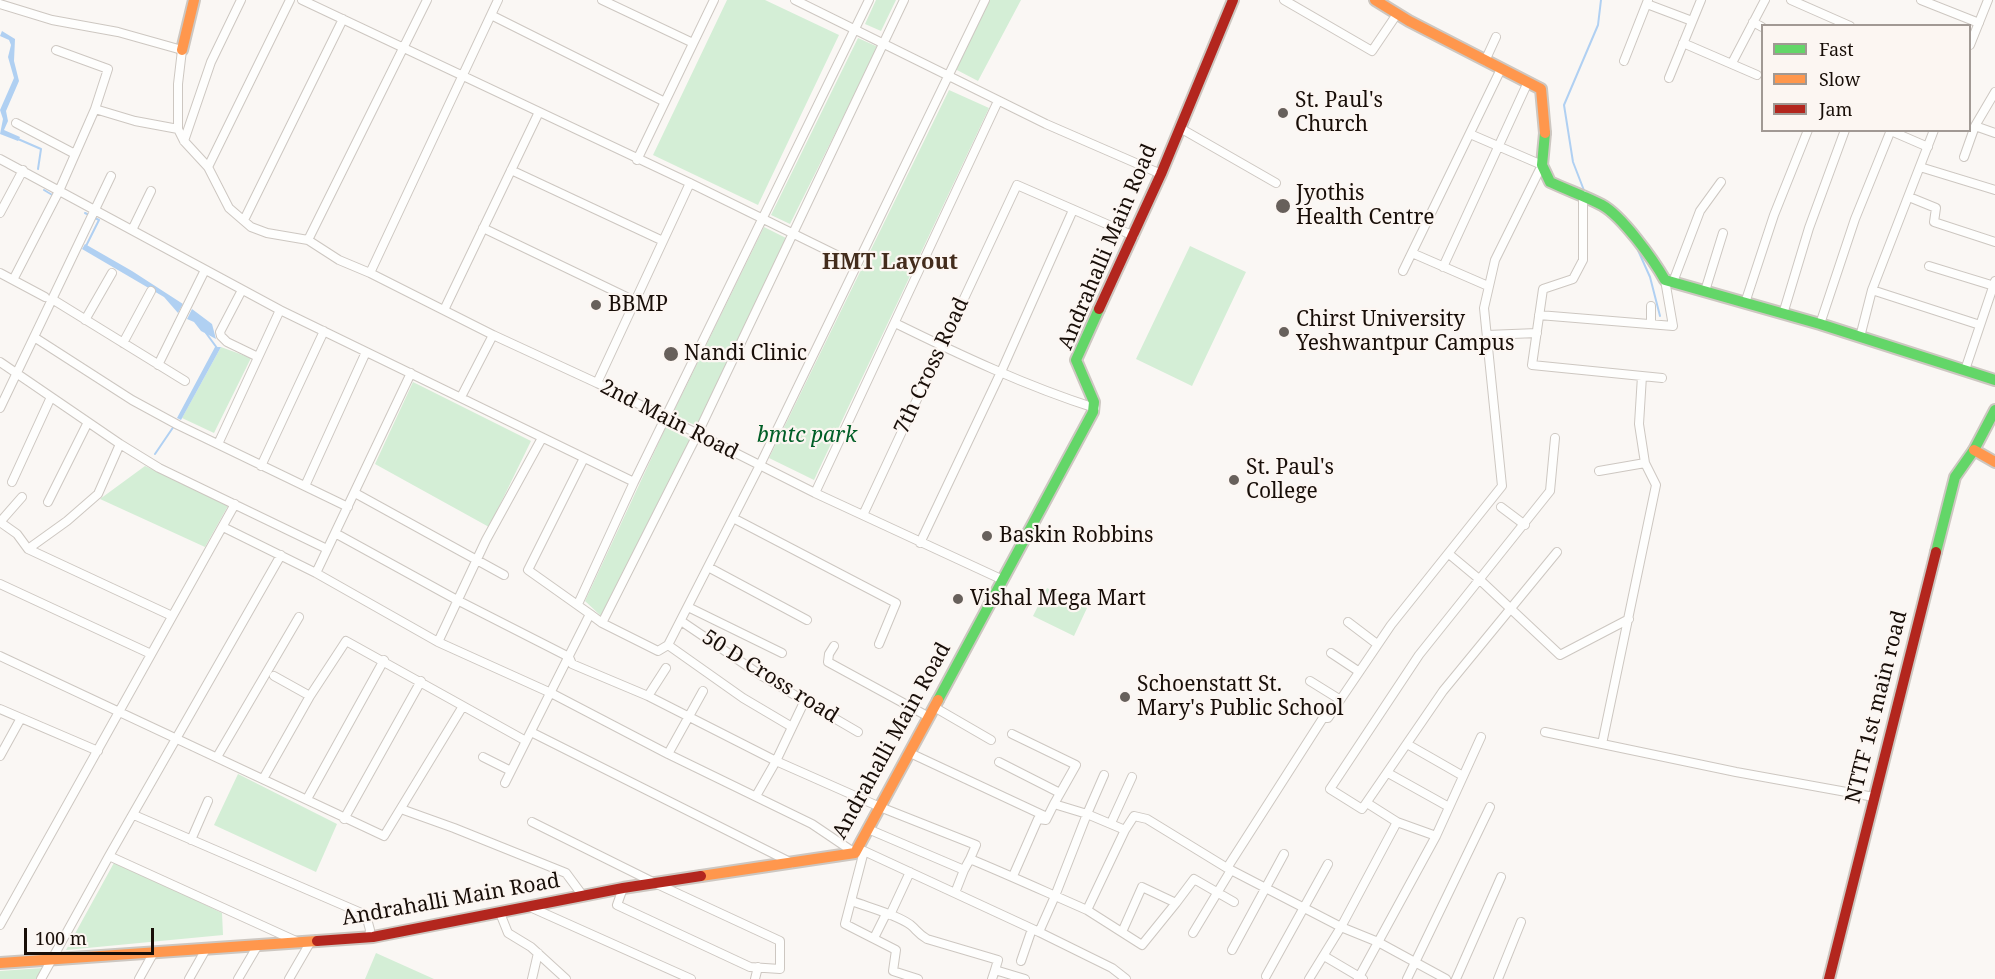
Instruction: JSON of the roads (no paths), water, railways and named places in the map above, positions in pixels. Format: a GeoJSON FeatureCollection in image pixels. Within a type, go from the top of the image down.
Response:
{"type":"FeatureCollection","features":[{"type":"Feature","properties":{"kind":"main road"},"geometry":{"type":"LineString","coordinates":[[182,50],[192,0]]}},
{"type":"Feature","properties":{"kind":"main road","name":"Andrahalli Main Road"},"geometry":{"type":"LineString","coordinates":[[0,963],[369,937],[623,888],[860,852],[868,829],[1095,408],[1076,360],[1134,236],[1233,0]]}},
{"type":"Feature","properties":{"kind":"main road"},"geometry":{"type":"LineString","coordinates":[[1375,0],[1397,14],[1541,89],[1545,137],[1542,165],[1550,182],[1583,195],[1604,207],[1633,235],[1669,281],[1820,324],[1995,380]]}},
{"type":"Feature","properties":{"kind":"main road","name":"NTTF 1st main road"},"geometry":{"type":"LineString","coordinates":[[1829,979],[1955,477],[1974,450],[1995,410]]}},
{"type":"Feature","properties":{"kind":"main road"},"geometry":{"type":"LineString","coordinates":[[1974,450],[1995,462]]}},
{"type":"Feature","properties":{"kind":"street"},"geometry":{"type":"LineString","coordinates":[[184,141],[211,62],[241,0]]}},
{"type":"Feature","properties":{"kind":"street"},"geometry":{"type":"LineString","coordinates":[[208,167],[290,0]]}},
{"type":"Feature","properties":{"kind":"street"},"geometry":{"type":"LineString","coordinates":[[302,0],[637,160],[690,183],[857,265]]}},
{"type":"Feature","properties":{"kind":"street"},"geometry":{"type":"LineString","coordinates":[[0,4],[52,20],[118,32],[182,50],[178,84],[178,129],[184,141],[208,167],[229,208],[251,227],[267,233],[308,240],[427,0]]}},
{"type":"Feature","properties":{"kind":"street"},"geometry":{"type":"LineString","coordinates":[[370,273],[498,0]]}},
{"type":"Feature","properties":{"kind":"street"},"geometry":{"type":"LineString","coordinates":[[602,0],[693,43]]}},
{"type":"Feature","properties":{"kind":"street"},"geometry":{"type":"LineString","coordinates":[[637,160],[714,0]]}},
{"type":"Feature","properties":{"kind":"street"},"geometry":{"type":"LineString","coordinates":[[795,0],[807,3],[1046,124],[1161,174]]}},
{"type":"Feature","properties":{"kind":"street"},"geometry":{"type":"LineString","coordinates":[[578,604],[634,482],[869,0]]}},
{"type":"Feature","properties":{"kind":"street"},"geometry":{"type":"LineString","coordinates":[[602,623],[698,435],[904,0]]}},
{"type":"Feature","properties":{"kind":"street"},"geometry":{"type":"LineString","coordinates":[[584,458],[528,570],[602,623],[658,651],[668,645],[760,465],[985,0]]}},
{"type":"Feature","properties":{"kind":"street"},"geometry":{"type":"LineString","coordinates":[[1284,0],[1372,51],[1397,14]]}},
{"type":"Feature","properties":{"kind":"street"},"geometry":{"type":"LineString","coordinates":[[1669,78],[1701,0]]}},
{"type":"Feature","properties":{"kind":"street"},"geometry":{"type":"LineString","coordinates":[[1732,63],[1764,0]]}},
{"type":"Feature","properties":{"kind":"street"},"geometry":{"type":"LineString","coordinates":[[1791,0],[1845,24]]}},
{"type":"Feature","properties":{"kind":"street"},"geometry":{"type":"LineString","coordinates":[[1921,0],[1978,22]]}},
{"type":"Feature","properties":{"kind":"street"},"geometry":{"type":"LineString","coordinates":[[1971,42],[1988,0]]}},
{"type":"Feature","properties":{"kind":"street"},"geometry":{"type":"LineString","coordinates":[[1624,61],[1648,2],[1692,21]]}},
{"type":"Feature","properties":{"kind":"street"},"geometry":{"type":"LineString","coordinates":[[491,15],[665,102]]}},
{"type":"Feature","properties":{"kind":"street"},"geometry":{"type":"LineString","coordinates":[[244,220],[343,19]]}},
{"type":"Feature","properties":{"kind":"street"},"geometry":{"type":"LineString","coordinates":[[1753,22],[1761,26]]}},
{"type":"Feature","properties":{"kind":"street"},"geometry":{"type":"LineString","coordinates":[[1485,61],[1496,37]]}},
{"type":"Feature","properties":{"kind":"street"},"geometry":{"type":"LineString","coordinates":[[1683,43],[1757,75]]}},
{"type":"Feature","properties":{"kind":"street"},"geometry":{"type":"LineString","coordinates":[[13,280],[59,191],[95,109],[108,69],[56,50]]}},
{"type":"Feature","properties":{"kind":"street"},"geometry":{"type":"LineString","coordinates":[[1403,271],[1501,69]]}},
{"type":"Feature","properties":{"kind":"street"},"geometry":{"type":"LineString","coordinates":[[1443,267],[1528,82]]}},
{"type":"Feature","properties":{"kind":"street"},"geometry":{"type":"LineString","coordinates":[[1964,157],[1975,126],[1995,92]]}},
{"type":"Feature","properties":{"kind":"street"},"geometry":{"type":"LineString","coordinates":[[815,493],[998,101]]}},
{"type":"Feature","properties":{"kind":"street"},"geometry":{"type":"LineString","coordinates":[[95,109],[135,121],[178,129]]}},
{"type":"Feature","properties":{"kind":"street"},"geometry":{"type":"LineString","coordinates":[[444,310],[539,112]]}},
{"type":"Feature","properties":{"kind":"street"},"geometry":{"type":"LineString","coordinates":[[16,123],[75,153]]}},
{"type":"Feature","properties":{"kind":"street"},"geometry":{"type":"LineString","coordinates":[[1975,126],[1995,133]]}},
{"type":"Feature","properties":{"kind":"street"},"geometry":{"type":"LineString","coordinates":[[1180,128],[1276,183]]}},
{"type":"Feature","properties":{"kind":"street"},"geometry":{"type":"LineString","coordinates":[[1745,303],[1774,215],[1807,132]]}},
{"type":"Feature","properties":{"kind":"street"},"geometry":{"type":"LineString","coordinates":[[1783,314],[1809,228],[1844,132]]}},
{"type":"Feature","properties":{"kind":"street"},"geometry":{"type":"LineString","coordinates":[[1820,324],[1855,219],[1891,132]]}},
{"type":"Feature","properties":{"kind":"street"},"geometry":{"type":"LineString","coordinates":[[1893,132],[1928,147]]}},
{"type":"Feature","properties":{"kind":"street"},"geometry":{"type":"LineString","coordinates":[[1860,337],[1872,290],[1933,132]]}},
{"type":"Feature","properties":{"kind":"street"},"geometry":{"type":"LineString","coordinates":[[1192,933],[1323,718],[1328,718],[1377,644],[1502,486],[1484,308],[1495,260],[1542,165],[1470,134]]}},
{"type":"Feature","properties":{"kind":"street"},"geometry":{"type":"LineString","coordinates":[[0,159],[280,310],[634,482]]}},
{"type":"Feature","properties":{"kind":"street"},"geometry":{"type":"LineString","coordinates":[[1920,167],[1995,190]]}},
{"type":"Feature","properties":{"kind":"street"},"geometry":{"type":"LineString","coordinates":[[511,170],[663,241]]}},
{"type":"Feature","properties":{"kind":"street"},"geometry":{"type":"LineString","coordinates":[[0,213],[23,171]]}},
{"type":"Feature","properties":{"kind":"street"},"geometry":{"type":"LineString","coordinates":[[0,408],[34,337],[48,298],[90,221],[111,176]]}},
{"type":"Feature","properties":{"kind":"street"},"geometry":{"type":"LineString","coordinates":[[1539,315],[1673,326],[1669,281],[1700,211],[1721,182]]}},
{"type":"Feature","properties":{"kind":"street"},"geometry":{"type":"LineString","coordinates":[[597,383],[690,183]]}},
{"type":"Feature","properties":{"kind":"street","name":"7th Cross Road"},"geometry":{"type":"LineString","coordinates":[[863,515],[1017,185],[1073,210]]}},
{"type":"Feature","properties":{"kind":"street"},"geometry":{"type":"LineString","coordinates":[[132,230],[152,191]]}},
{"type":"Feature","properties":{"kind":"street"},"geometry":{"type":"LineString","coordinates":[[1583,195],[1582,260],[1573,279],[1543,289],[1532,365],[1662,378]]}},
{"type":"Feature","properties":{"kind":"street"},"geometry":{"type":"LineString","coordinates":[[1909,197],[1936,208],[1934,222],[1995,242]]}},
{"type":"Feature","properties":{"kind":"street"},"geometry":{"type":"LineString","coordinates":[[920,543],[1001,372],[1073,210],[1134,236]]}},
{"type":"Feature","properties":{"kind":"street"},"geometry":{"type":"LineString","coordinates":[[483,228],[635,301]]}},
{"type":"Feature","properties":{"kind":"street"},"geometry":{"type":"LineString","coordinates":[[1705,291],[1723,232]]}},
{"type":"Feature","properties":{"kind":"street","name":"2nd Main Road"},"geometry":{"type":"LineString","coordinates":[[308,240],[339,260],[597,383],[815,493],[1003,580]]}},
{"type":"Feature","properties":{"kind":"street"},"geometry":{"type":"LineString","coordinates":[[1412,253],[1488,286]]}},
{"type":"Feature","properties":{"kind":"street"},"geometry":{"type":"LineString","coordinates":[[1929,266],[1994,284],[1965,370]]}},
{"type":"Feature","properties":{"kind":"street"},"geometry":{"type":"LineString","coordinates":[[158,365],[205,270]]}},
{"type":"Feature","properties":{"kind":"street"},"geometry":{"type":"LineString","coordinates":[[0,273],[48,298],[185,381]]}},
{"type":"Feature","properties":{"kind":"street"},"geometry":{"type":"LineString","coordinates":[[85,320],[112,273]]}},
{"type":"Feature","properties":{"kind":"street"},"geometry":{"type":"LineString","coordinates":[[242,290],[220,336],[227,342],[258,357]]}},
{"type":"Feature","properties":{"kind":"street"},"geometry":{"type":"LineString","coordinates":[[1872,290],[1980,325]]}},
{"type":"Feature","properties":{"kind":"street"},"geometry":{"type":"LineString","coordinates":[[123,343],[151,291]]}},
{"type":"Feature","properties":{"kind":"street"},"geometry":{"type":"LineString","coordinates":[[1650,306],[1651,324]]}},
{"type":"Feature","properties":{"kind":"street"},"geometry":{"type":"LineString","coordinates":[[218,444],[280,310]]}},
{"type":"Feature","properties":{"kind":"street"},"geometry":{"type":"LineString","coordinates":[[896,323],[941,346],[1001,372],[1095,408]]}},
{"type":"Feature","properties":{"kind":"street"},"geometry":{"type":"LineString","coordinates":[[261,465],[324,331]]}},
{"type":"Feature","properties":{"kind":"street"},"geometry":{"type":"LineString","coordinates":[[1487,335],[1537,333]]}},
{"type":"Feature","properties":{"kind":"street"},"geometry":{"type":"LineString","coordinates":[[461,397],[493,335]]}},
{"type":"Feature","properties":{"kind":"street"},"geometry":{"type":"LineString","coordinates":[[34,337],[132,400],[178,425],[348,507]]}},
{"type":"Feature","properties":{"kind":"street"},"geometry":{"type":"LineString","coordinates":[[305,486],[366,352]]}},
{"type":"Feature","properties":{"kind":"street"},"geometry":{"type":"LineString","coordinates":[[0,362],[159,468],[327,549]]}},
{"type":"Feature","properties":{"kind":"street"},"geometry":{"type":"LineString","coordinates":[[316,573],[411,373]]}},
{"type":"Feature","properties":{"kind":"street"},"geometry":{"type":"LineString","coordinates":[[1602,744],[1656,485],[1645,463],[1639,424],[1642,376]]}},
{"type":"Feature","properties":{"kind":"street"},"geometry":{"type":"LineString","coordinates":[[12,482],[51,397]]}},
{"type":"Feature","properties":{"kind":"street"},"geometry":{"type":"LineString","coordinates":[[48,502],[88,422]]}},
{"type":"Feature","properties":{"kind":"street"},"geometry":{"type":"LineString","coordinates":[[438,642],[477,560],[542,438]]}},
{"type":"Feature","properties":{"kind":"street"},"geometry":{"type":"LineString","coordinates":[[1555,438],[1550,491],[1419,655],[1330,789],[1362,809],[1443,691],[1557,552]]}},
{"type":"Feature","properties":{"kind":"street"},"geometry":{"type":"LineString","coordinates":[[28,549],[67,521],[98,494],[120,444]]}},
{"type":"Feature","properties":{"kind":"street"},"geometry":{"type":"LineString","coordinates":[[1599,471],[1645,463]]}},
{"type":"Feature","properties":{"kind":"street"},"geometry":{"type":"LineString","coordinates":[[355,493],[504,574]]}},
{"type":"Feature","properties":{"kind":"street"},"geometry":{"type":"LineString","coordinates":[[22,497],[0,522],[17,534],[28,549],[172,615]]}},
{"type":"Feature","properties":{"kind":"street"},"geometry":{"type":"LineString","coordinates":[[1,920],[235,504]]}},
{"type":"Feature","properties":{"kind":"street"},"geometry":{"type":"LineString","coordinates":[[1501,507],[1525,525]]}},
{"type":"Feature","properties":{"kind":"street"},"geometry":{"type":"LineString","coordinates":[[733,518],[896,603],[879,645]]}},
{"type":"Feature","properties":{"kind":"street"},"geometry":{"type":"LineString","coordinates":[[223,527],[316,573],[438,642],[551,693],[812,824],[860,852],[910,872],[1035,930],[1112,969],[1123,978]]}},
{"type":"Feature","properties":{"kind":"street"},"geometry":{"type":"LineString","coordinates":[[335,533],[457,600],[569,657],[572,664],[648,696],[776,761],[880,807],[976,845],[955,893]]}},
{"type":"Feature","properties":{"kind":"street"},"geometry":{"type":"LineString","coordinates":[[1449,554],[1560,655],[1629,619]]}},
{"type":"Feature","properties":{"kind":"street"},"geometry":{"type":"LineString","coordinates":[[41,979],[281,555]]}},
{"type":"Feature","properties":{"kind":"street"},"geometry":{"type":"LineString","coordinates":[[708,567],[807,620]]}},
{"type":"Feature","properties":{"kind":"street"},"geometry":{"type":"LineString","coordinates":[[0,584],[151,654]]}},
{"type":"Feature","properties":{"kind":"street"},"geometry":{"type":"LineString","coordinates":[[688,607],[782,653]]}},
{"type":"Feature","properties":{"kind":"street"},"geometry":{"type":"LineString","coordinates":[[505,783],[590,614]]}},
{"type":"Feature","properties":{"kind":"street"},"geometry":{"type":"LineString","coordinates":[[217,757],[299,617]]}},
{"type":"Feature","properties":{"kind":"street","name":"50 D Cross road"},"geometry":{"type":"LineString","coordinates":[[681,621],[762,676],[858,732]]}},
{"type":"Feature","properties":{"kind":"street"},"geometry":{"type":"LineString","coordinates":[[1348,622],[1377,644]]}},
{"type":"Feature","properties":{"kind":"street"},"geometry":{"type":"LineString","coordinates":[[263,779],[310,696],[346,641],[384,660],[526,741]]}},
{"type":"Feature","properties":{"kind":"street"},"geometry":{"type":"LineString","coordinates":[[668,645],[743,698],[792,727]]}},
{"type":"Feature","properties":{"kind":"street"},"geometry":{"type":"LineString","coordinates":[[834,646],[829,654],[828,662],[991,740]]}},
{"type":"Feature","properties":{"kind":"street"},"geometry":{"type":"LineString","coordinates":[[1331,653],[1358,671]]}},
{"type":"Feature","properties":{"kind":"street"},"geometry":{"type":"LineString","coordinates":[[0,657],[384,836],[463,706]]}},
{"type":"Feature","properties":{"kind":"street"},"geometry":{"type":"LineString","coordinates":[[307,799],[384,660]]}},
{"type":"Feature","properties":{"kind":"street"},"geometry":{"type":"LineString","coordinates":[[648,696],[666,668]]}},
{"type":"Feature","properties":{"kind":"street"},"geometry":{"type":"LineString","coordinates":[[274,676],[310,696]]}},
{"type":"Feature","properties":{"kind":"street"},"geometry":{"type":"LineString","coordinates":[[344,819],[421,681]]}},
{"type":"Feature","properties":{"kind":"street"},"geometry":{"type":"LineString","coordinates":[[1310,681],[1339,699]]}},
{"type":"Feature","properties":{"kind":"street"},"geometry":{"type":"LineString","coordinates":[[669,754],[703,691]]}},
{"type":"Feature","properties":{"kind":"street"},"geometry":{"type":"LineString","coordinates":[[756,796],[776,761],[805,700]]}},
{"type":"Feature","properties":{"kind":"street"},"geometry":{"type":"LineString","coordinates":[[0,709],[98,751]]}},
{"type":"Feature","properties":{"kind":"street"},"geometry":{"type":"LineString","coordinates":[[0,756],[21,718]]}},
{"type":"Feature","properties":{"kind":"street"},"geometry":{"type":"LineString","coordinates":[[531,732],[794,863]]}},
{"type":"Feature","properties":{"kind":"street"},"geometry":{"type":"LineString","coordinates":[[1545,732],[1736,772],[1874,797]]}},
{"type":"Feature","properties":{"kind":"street"},"geometry":{"type":"LineString","coordinates":[[1012,734],[1076,765],[1046,820],[1038,819],[1013,876]]}},
{"type":"Feature","properties":{"kind":"street"},"geometry":{"type":"LineString","coordinates":[[1324,956],[1360,978],[1436,836],[1481,737]]}},
{"type":"Feature","properties":{"kind":"street"},"geometry":{"type":"LineString","coordinates":[[1407,744],[1463,776]]}},
{"type":"Feature","properties":{"kind":"street"},"geometry":{"type":"LineString","coordinates":[[910,753],[1047,817]]}},
{"type":"Feature","properties":{"kind":"street"},"geometry":{"type":"LineString","coordinates":[[483,757],[511,771]]}},
{"type":"Feature","properties":{"kind":"street"},"geometry":{"type":"LineString","coordinates":[[999,762],[1060,793]]}},
{"type":"Feature","properties":{"kind":"street"},"geometry":{"type":"LineString","coordinates":[[1388,773],[1449,807]]}},
{"type":"Feature","properties":{"kind":"street"},"geometry":{"type":"LineString","coordinates":[[1021,961],[1035,930],[1055,896],[1104,775]]}},
{"type":"Feature","properties":{"kind":"street"},"geometry":{"type":"LineString","coordinates":[[1111,823],[1132,777]]}},
{"type":"Feature","properties":{"kind":"street"},"geometry":{"type":"LineString","coordinates":[[191,840],[208,801]]}},
{"type":"Feature","properties":{"kind":"street"},"geometry":{"type":"LineString","coordinates":[[1367,803],[1396,822],[1436,836]]}},
{"type":"Feature","properties":{"kind":"street"},"geometry":{"type":"LineString","coordinates":[[1054,804],[1087,814],[1125,830]]}},
{"type":"Feature","properties":{"kind":"street"},"geometry":{"type":"LineString","coordinates":[[1407,979],[1490,807]]}},
{"type":"Feature","properties":{"kind":"street"},"geometry":{"type":"LineString","coordinates":[[401,809],[566,873],[583,896]]}},
{"type":"Feature","properties":{"kind":"street"},"geometry":{"type":"LineString","coordinates":[[134,815],[366,915],[370,930],[369,937]]}},
{"type":"Feature","properties":{"kind":"street"},"geometry":{"type":"LineString","coordinates":[[1087,910],[1134,816],[1147,819],[1229,869],[1341,927],[1378,942],[1446,979]]}},
{"type":"Feature","properties":{"kind":"street"},"geometry":{"type":"LineString","coordinates":[[532,822],[657,884],[780,941],[780,969],[750,967],[617,905],[623,888]]}},
{"type":"Feature","properties":{"kind":"street"},"geometry":{"type":"LineString","coordinates":[[1309,979],[1341,927],[1396,822]]}},
{"type":"Feature","properties":{"kind":"street"},"geometry":{"type":"LineString","coordinates":[[868,829],[964,870]]}},
{"type":"Feature","properties":{"kind":"street"},"geometry":{"type":"LineString","coordinates":[[860,852],[852,901],[845,924],[896,950],[893,972],[918,979]]}},
{"type":"Feature","properties":{"kind":"street"},"geometry":{"type":"LineString","coordinates":[[1232,950],[1284,855]]}},
{"type":"Feature","properties":{"kind":"street"},"geometry":{"type":"LineString","coordinates":[[109,856],[298,942]]}},
{"type":"Feature","properties":{"kind":"street"},"geometry":{"type":"LineString","coordinates":[[970,859],[1087,910],[1142,945],[1176,903],[1191,880],[1234,902]]}},
{"type":"Feature","properties":{"kind":"street"},"geometry":{"type":"LineString","coordinates":[[1266,976],[1328,864]]}},
{"type":"Feature","properties":{"kind":"street"},"geometry":{"type":"LineString","coordinates":[[874,938],[910,872]]}},
{"type":"Feature","properties":{"kind":"street"},"geometry":{"type":"LineString","coordinates":[[1456,979],[1501,877]]}},
{"type":"Feature","properties":{"kind":"street"},"geometry":{"type":"LineString","coordinates":[[1122,932],[1142,887],[1176,903]]}},
{"type":"Feature","properties":{"kind":"street"},"geometry":{"type":"LineString","coordinates":[[852,901],[888,914],[913,927],[917,934],[927,939],[998,960],[992,979]]}},
{"type":"Feature","properties":{"kind":"street"},"geometry":{"type":"LineString","coordinates":[[530,907],[691,979]]}},
{"type":"Feature","properties":{"kind":"street"},"geometry":{"type":"LineString","coordinates":[[500,912],[508,933],[538,953],[566,979]]}},
{"type":"Feature","properties":{"kind":"street"},"geometry":{"type":"LineString","coordinates":[[1498,979],[1521,922]]}},
{"type":"Feature","properties":{"kind":"street"},"geometry":{"type":"LineString","coordinates":[[289,979],[311,941]]}},
{"type":"Feature","properties":{"kind":"street"},"geometry":{"type":"LineString","coordinates":[[238,979],[258,945]]}},
{"type":"Feature","properties":{"kind":"street"},"geometry":{"type":"LineString","coordinates":[[189,979],[206,949]]}},
{"type":"Feature","properties":{"kind":"street"},"geometry":{"type":"LineString","coordinates":[[138,979],[154,952]]}},
{"type":"Feature","properties":{"kind":"street"},"geometry":{"type":"LineString","coordinates":[[532,979],[538,953]]}},
{"type":"Feature","properties":{"kind":"street"},"geometry":{"type":"LineString","coordinates":[[755,979],[758,967]]}},
{"type":"Feature","properties":{"kind":"street"},"geometry":{"type":"LineString","coordinates":[[995,970],[1025,979]]}},
{"type":"Feature","properties":{"kind":"water"},"geometry":{"type":"Polygon","coordinates":[[[2,31],[15,39],[14,61],[19,81],[6,111],[8,121],[4,130],[20,137],[18,141],[0,134],[3,119],[0,110],[14,78],[8,57],[11,45],[9,40],[0,36],[2,31]]]}},
{"type":"Feature","properties":{"kind":"water"},"geometry":{"type":"Polygon","coordinates":[[[85,244],[183,304],[178,313],[164,297],[82,249],[85,244]]]}},
{"type":"Feature","properties":{"kind":"water"},"geometry":{"type":"Polygon","coordinates":[[[192,309],[212,324],[216,339],[201,331],[194,322],[187,319],[192,309]]]}},
{"type":"Feature","properties":{"kind":"water"},"geometry":{"type":"Polygon","coordinates":[[[215,347],[221,347],[181,420],[177,418],[215,347]]]}},
{"type":"Feature","properties":{"kind":"waterway"},"geometry":{"type":"LineString","coordinates":[[1585,193],[1573,162],[1564,105],[1598,25],[1601,0]]}},
{"type":"Feature","properties":{"kind":"waterway"},"geometry":{"type":"LineString","coordinates":[[18,139],[41,149],[38,169]]}},
{"type":"Feature","properties":{"kind":"waterway"},"geometry":{"type":"LineString","coordinates":[[44,190],[54,196]]}},
{"type":"Feature","properties":{"kind":"waterway"},"geometry":{"type":"LineString","coordinates":[[85,213],[99,220],[86,246]]}},
{"type":"Feature","properties":{"kind":"waterway"},"geometry":{"type":"LineString","coordinates":[[1637,248],[1650,277],[1660,316]]}},
{"type":"Feature","properties":{"kind":"waterway"},"geometry":{"type":"LineString","coordinates":[[206,333],[217,348]]}},
{"type":"Feature","properties":{"kind":"waterway"},"geometry":{"type":"LineString","coordinates":[[155,454],[174,426]]}},
{"type":"Feature","properties":{"kind":"place","name":"St. Paul's Church"},"geometry":{"type":"Point","coordinates":[1283,113]}},
{"type":"Feature","properties":{"kind":"place","name":"Jyothis Health Centre"},"geometry":{"type":"Point","coordinates":[1283,206]}},
{"type":"Feature","properties":{"kind":"place","name":"BBMP"},"geometry":{"type":"Point","coordinates":[596,305]}},
{"type":"Feature","properties":{"kind":"place","name":"Chirst University Yeshwantpur Campus"},"geometry":{"type":"Point","coordinates":[1284,332]}},
{"type":"Feature","properties":{"kind":"place","name":"Nandi Clinic"},"geometry":{"type":"Point","coordinates":[671,354]}},
{"type":"Feature","properties":{"kind":"place","name":"St. Paul's College"},"geometry":{"type":"Point","coordinates":[1234,480]}},
{"type":"Feature","properties":{"kind":"place","name":"Baskin Robbins"},"geometry":{"type":"Point","coordinates":[987,536]}},
{"type":"Feature","properties":{"kind":"place","name":"Vishal Mega Mart"},"geometry":{"type":"Point","coordinates":[958,599]}},
{"type":"Feature","properties":{"kind":"place","name":"Schoenstatt St. Mary's Public School"},"geometry":{"type":"Point","coordinates":[1125,697]}},
{"type":"Feature","properties":{"kind":"district","name":"HMT Layout"},"geometry":{"type":"Point","coordinates":[890,263]}},
{"type":"Feature","properties":{"kind":"park label","name":"bmtc park"},"geometry":{"type":"Point","coordinates":[807,436]}}]}
